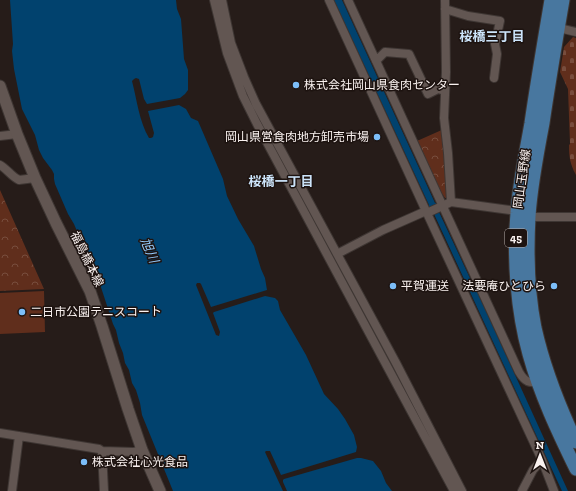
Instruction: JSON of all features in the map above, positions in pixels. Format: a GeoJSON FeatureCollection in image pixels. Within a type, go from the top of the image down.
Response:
{"type":"FeatureCollection","features":[{"type":"Feature","properties":{"kind":"main road","name":"岡山玉野線"},"geometry":{"type":"LineString","coordinates":[[551,0],[552,27],[534,176],[523,213],[531,298],[543,380],[551,416],[576,469]]}},
{"type":"Feature","properties":{"kind":"main road","name":"岡山玉野線"},"geometry":{"type":"LineString","coordinates":[[552,27],[563,0]]}},
{"type":"Feature","properties":{"kind":"main road","name":"福島橋本線"},"geometry":{"type":"LineString","coordinates":[[1,89],[35,178],[90,292],[142,450],[160,491]]}},
{"type":"Feature","properties":{"kind":"main road","name":"岡山玉野線"},"geometry":{"type":"LineString","coordinates":[[543,380],[576,442]]}},
{"type":"Feature","properties":{"kind":"street"},"geometry":{"type":"LineString","coordinates":[[214,0],[227,53],[243,96],[454,491]]}},
{"type":"Feature","properties":{"kind":"street"},"geometry":{"type":"LineString","coordinates":[[222,0],[231,43],[256,104],[396,363],[462,491]]}},
{"type":"Feature","properties":{"kind":"street"},"geometry":{"type":"LineString","coordinates":[[329,0],[542,460],[554,491]]}},
{"type":"Feature","properties":{"kind":"street"},"geometry":{"type":"LineString","coordinates":[[348,0],[441,207],[519,372],[524,380],[529,382],[543,380]]}},
{"type":"Feature","properties":{"kind":"street"},"geometry":{"type":"LineString","coordinates":[[445,0],[444,118],[451,202]]}},
{"type":"Feature","properties":{"kind":"street"},"geometry":{"type":"LineString","coordinates":[[445,9],[468,16],[500,20],[495,44],[497,54],[494,78]]}},
{"type":"Feature","properties":{"kind":"street"},"geometry":{"type":"LineString","coordinates":[[552,27],[576,32]]}},
{"type":"Feature","properties":{"kind":"street"},"geometry":{"type":"LineString","coordinates":[[376,61],[385,52],[409,54],[428,94],[438,89],[445,91]]}},
{"type":"Feature","properties":{"kind":"street"},"geometry":{"type":"LineString","coordinates":[[0,78],[1,89]]}},
{"type":"Feature","properties":{"kind":"street"},"geometry":{"type":"LineString","coordinates":[[0,136],[17,134]]}},
{"type":"Feature","properties":{"kind":"street"},"geometry":{"type":"LineString","coordinates":[[0,165],[6,168],[16,179],[22,181],[35,178]]}},
{"type":"Feature","properties":{"kind":"street"},"geometry":{"type":"LineString","coordinates":[[337,254],[383,230],[451,202],[523,213],[536,217],[576,217]]}},
{"type":"Feature","properties":{"kind":"street"},"geometry":{"type":"LineString","coordinates":[[0,433],[99,449],[102,451],[134,452],[142,450]]}},
{"type":"Feature","properties":{"kind":"street"},"geometry":{"type":"LineString","coordinates":[[12,491],[19,436]]}},
{"type":"Feature","properties":{"kind":"street"},"geometry":{"type":"LineString","coordinates":[[102,451],[104,491]]}},
{"type":"Feature","properties":{"kind":"street"},"geometry":{"type":"LineString","coordinates":[[522,491],[534,470],[542,460]]}},
{"type":"Feature","properties":{"kind":"green space"},"geometry":{"type":"Polygon","coordinates":[[[573,37],[576,38],[576,175],[571,164],[569,153],[568,89],[560,72],[564,47],[573,37]]]}},
{"type":"Feature","properties":{"kind":"green space"},"geometry":{"type":"Polygon","coordinates":[[[444,129],[448,197],[446,198],[439,189],[417,141],[444,129]]]}},
{"type":"Feature","properties":{"kind":"green space"},"geometry":{"type":"Polygon","coordinates":[[[0,190],[44,289],[0,291],[0,190]]]}},
{"type":"Feature","properties":{"kind":"green space","name":"二日市公園テニスコート"},"geometry":{"type":"Polygon","coordinates":[[[44,291],[45,332],[0,334],[0,293],[44,291]]]}},
{"type":"Feature","properties":{"kind":"water","name":"旭川"},"geometry":{"type":"Polygon","coordinates":[[[10,0],[176,0],[177,9],[181,19],[184,59],[188,70],[188,90],[180,98],[147,104],[144,99],[139,79],[134,79],[132,81],[141,118],[149,138],[153,137],[154,133],[148,111],[179,105],[186,109],[191,118],[198,121],[223,179],[227,196],[238,219],[254,246],[265,278],[267,290],[211,307],[201,284],[197,283],[196,285],[216,335],[219,336],[220,332],[213,313],[214,312],[265,296],[275,298],[278,301],[280,310],[306,355],[324,394],[338,409],[354,435],[357,447],[356,452],[281,475],[270,451],[266,451],[265,452],[283,491],[173,491],[142,415],[136,390],[125,363],[116,330],[96,272],[55,184],[54,174],[39,150],[35,135],[22,109],[12,51],[13,44],[10,0]]]}},
{"type":"Feature","properties":{"kind":"water"},"geometry":{"type":"Polygon","coordinates":[[[334,0],[342,0],[435,203],[437,203],[439,212],[476,291],[480,295],[479,296],[568,491],[562,491],[434,214],[428,207],[429,205],[334,0]]]}},
{"type":"Feature","properties":{"kind":"water"},"geometry":{"type":"Polygon","coordinates":[[[357,458],[373,461],[381,471],[386,483],[392,491],[287,491],[283,482],[284,479],[357,458]]]}},
{"type":"Feature","properties":{"kind":"place","name":"株式会社岡山県食肉センター"},"geometry":{"type":"Point","coordinates":[296,85]}},
{"type":"Feature","properties":{"kind":"place","name":"岡山県営食肉地方卸売市場"},"geometry":{"type":"Point","coordinates":[377,137]}},
{"type":"Feature","properties":{"kind":"place","name":"平賀運送"},"geometry":{"type":"Point","coordinates":[393,286]}},
{"type":"Feature","properties":{"kind":"place","name":"法要庵ひとひら"},"geometry":{"type":"Point","coordinates":[554,286]}},
{"type":"Feature","properties":{"kind":"place","name":"二日市公園テニスコート"},"geometry":{"type":"Point","coordinates":[22,312]}},
{"type":"Feature","properties":{"kind":"place","name":"株式会社心光食品"},"geometry":{"type":"Point","coordinates":[84,462]}},
{"type":"Feature","properties":{"kind":"district","name":"桜橋三丁目"},"geometry":{"type":"Point","coordinates":[492,36]}},
{"type":"Feature","properties":{"kind":"district","name":"桜橋一丁目"},"geometry":{"type":"Point","coordinates":[281,181]}}]}
